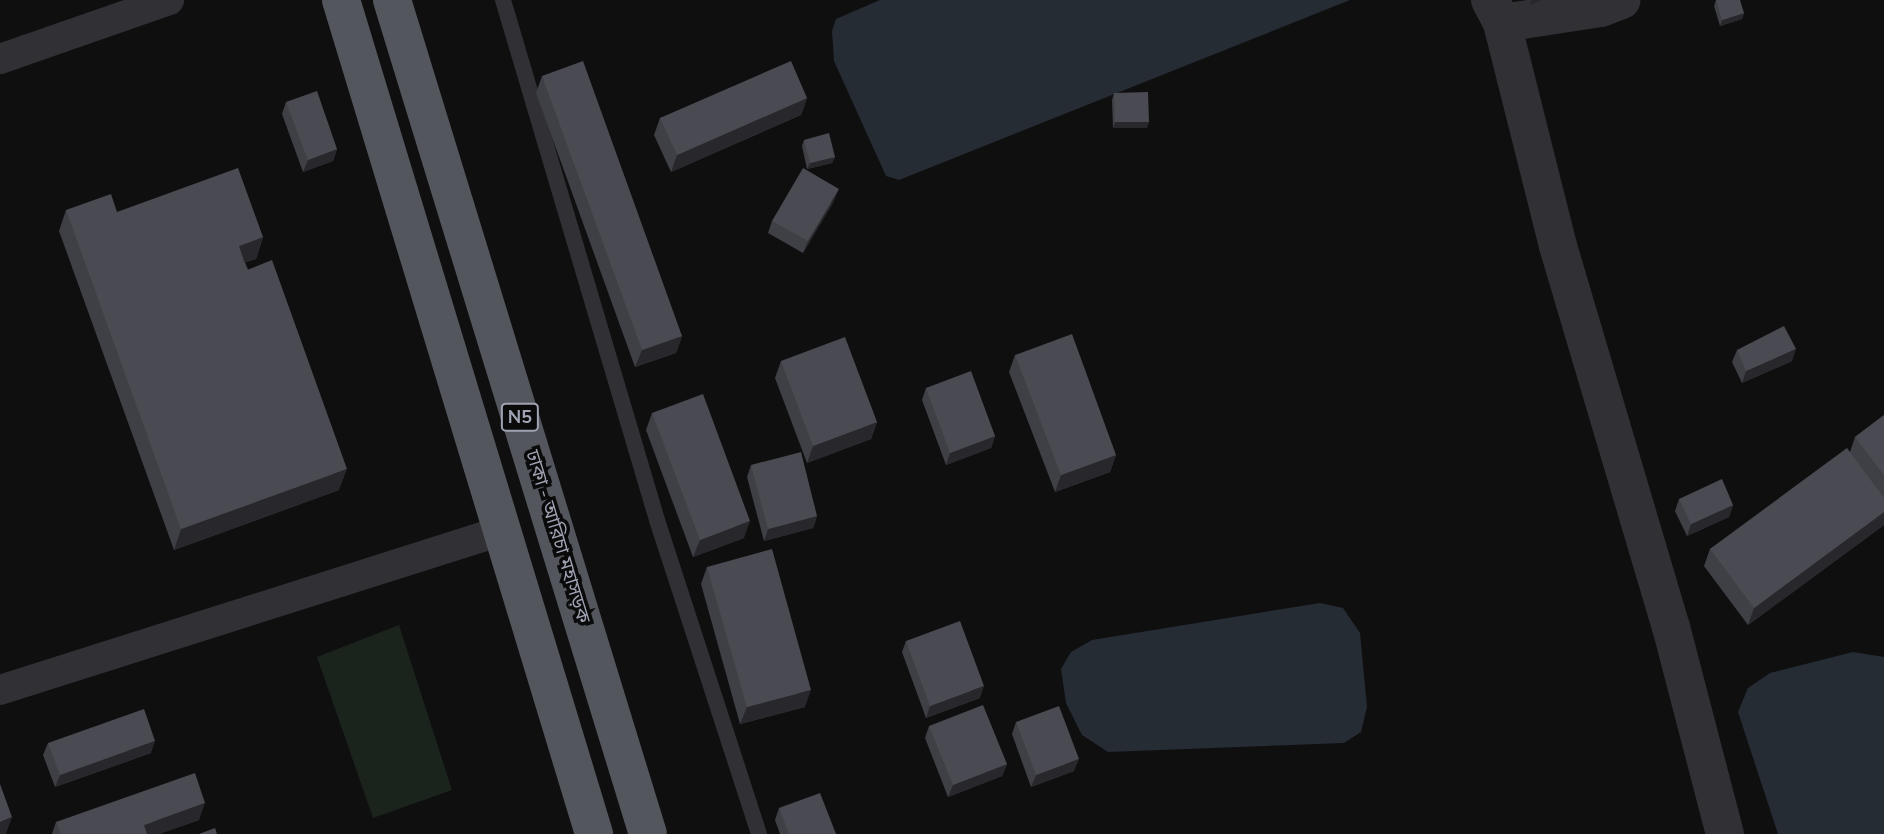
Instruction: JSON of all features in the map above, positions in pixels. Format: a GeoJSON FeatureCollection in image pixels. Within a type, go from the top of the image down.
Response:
{"type":"FeatureCollection","features":[{"type":"Feature","properties":{"kind":"highway","name":"N5"},"geometry":{"type":"LineString","coordinates":[[341,0],[594,834]]}},
{"type":"Feature","properties":{"kind":"highway","name":"ঢাকা - আরিচা মহাসড়ক"},"geometry":{"type":"LineString","coordinates":[[392,0],[648,834]]}},
{"type":"Feature","properties":{"kind":"street"},"geometry":{"type":"LineString","coordinates":[[0,60],[169,0]]}},
{"type":"Feature","properties":{"kind":"street"},"geometry":{"type":"LineString","coordinates":[[1622,0],[1601,8],[1496,11],[1558,246],[1671,627],[1725,834]]}},
{"type":"Feature","properties":{"kind":"street"},"geometry":{"type":"LineString","coordinates":[[0,690],[501,531]]}},
{"type":"Feature","properties":{"kind":"lane"},"geometry":{"type":"LineString","coordinates":[[503,0],[657,520],[759,834]]}},
{"type":"Feature","properties":{"kind":"shaded area"},"geometry":{"type":"Polygon","coordinates":[[[880,0],[1350,0],[899,180],[886,176],[834,61],[832,31],[836,19],[880,0]]]}},
{"type":"Feature","properties":{"kind":"shaded area"},"geometry":{"type":"Polygon","coordinates":[[[1320,603],[1343,608],[1360,633],[1367,707],[1361,732],[1344,743],[1108,752],[1082,735],[1066,703],[1061,669],[1071,652],[1092,640],[1320,603]]]}},
{"type":"Feature","properties":{"kind":"shaded area"},"geometry":{"type":"Polygon","coordinates":[[[399,625],[452,790],[373,818],[317,657],[399,625]]]}},
{"type":"Feature","properties":{"kind":"shaded area"},"geometry":{"type":"Polygon","coordinates":[[[1853,652],[1884,657],[1884,834],[1778,834],[1738,712],[1748,688],[1770,673],[1853,652]]]}},
{"type":"Feature","properties":{"kind":"building"},"geometry":{"type":"Polygon","coordinates":[[[1716,0],[1740,0],[1744,13],[1722,20],[1716,0]]]}},
{"type":"Feature","properties":{"kind":"building"},"geometry":{"type":"Polygon","coordinates":[[[583,61],[682,336],[642,350],[542,76],[583,61]]]}},
{"type":"Feature","properties":{"kind":"building"},"geometry":{"type":"Polygon","coordinates":[[[791,61],[807,98],[677,155],[660,118],[791,61]]]}},
{"type":"Feature","properties":{"kind":"building"},"geometry":{"type":"Polygon","coordinates":[[[317,91],[337,149],[308,160],[286,102],[317,91]]]}},
{"type":"Feature","properties":{"kind":"building"},"geometry":{"type":"Polygon","coordinates":[[[1148,92],[1149,122],[1115,122],[1114,93],[1148,92]]]}},
{"type":"Feature","properties":{"kind":"building"},"geometry":{"type":"Polygon","coordinates":[[[829,133],[835,157],[810,163],[804,140],[829,133]]]}},
{"type":"Feature","properties":{"kind":"building"},"geometry":{"type":"Polygon","coordinates":[[[238,168],[263,237],[239,246],[247,270],[272,260],[347,469],[181,529],[66,210],[111,194],[117,212],[238,168]]]}},
{"type":"Feature","properties":{"kind":"building"},"geometry":{"type":"Polygon","coordinates":[[[803,168],[839,189],[808,241],[772,221],[803,168]]]}},
{"type":"Feature","properties":{"kind":"building"},"geometry":{"type":"Polygon","coordinates":[[[1784,326],[1796,349],[1746,371],[1737,350],[1784,326]]]}},
{"type":"Feature","properties":{"kind":"building"},"geometry":{"type":"Polygon","coordinates":[[[1072,334],[1116,455],[1061,475],[1015,355],[1072,334]]]}},
{"type":"Feature","properties":{"kind":"building"},"geometry":{"type":"Polygon","coordinates":[[[845,337],[877,422],[813,446],[781,361],[845,337]]]}},
{"type":"Feature","properties":{"kind":"building"},"geometry":{"type":"Polygon","coordinates":[[[971,371],[995,436],[950,453],[926,388],[971,371]]]}},
{"type":"Feature","properties":{"kind":"building"},"geometry":{"type":"Polygon","coordinates":[[[703,394],[750,521],[700,540],[652,413],[703,394]]]}},
{"type":"Feature","properties":{"kind":"building"},"geometry":{"type":"Polygon","coordinates":[[[1884,415],[1884,475],[1855,437],[1884,415]]]}},
{"type":"Feature","properties":{"kind":"building"},"geometry":{"type":"Polygon","coordinates":[[[1847,448],[1884,498],[1884,512],[1754,608],[1710,549],[1847,448]]]}},
{"type":"Feature","properties":{"kind":"building"},"geometry":{"type":"Polygon","coordinates":[[[801,452],[817,516],[768,529],[751,465],[801,452]]]}},
{"type":"Feature","properties":{"kind":"building"},"geometry":{"type":"Polygon","coordinates":[[[1722,479],[1733,505],[1691,524],[1679,499],[1722,479]]]}},
{"type":"Feature","properties":{"kind":"building"},"geometry":{"type":"Polygon","coordinates":[[[772,549],[811,690],[747,707],[707,567],[772,549]]]}},
{"type":"Feature","properties":{"kind":"building"},"geometry":{"type":"Polygon","coordinates":[[[960,621],[984,686],[930,706],[906,641],[960,621]]]}},
{"type":"Feature","properties":{"kind":"building"},"geometry":{"type":"Polygon","coordinates":[[[983,705],[1007,764],[953,785],[929,726],[983,705]]]}},
{"type":"Feature","properties":{"kind":"building"},"geometry":{"type":"Polygon","coordinates":[[[1059,706],[1079,759],[1036,775],[1016,722],[1059,706]]]}},
{"type":"Feature","properties":{"kind":"building"},"geometry":{"type":"Polygon","coordinates":[[[144,709],[155,741],[60,775],[48,743],[144,709]]]}},
{"type":"Feature","properties":{"kind":"building"},"geometry":{"type":"Polygon","coordinates":[[[195,773],[205,803],[144,825],[147,834],[61,834],[56,822],[195,773]]]}},
{"type":"Feature","properties":{"kind":"building"},"geometry":{"type":"Polygon","coordinates":[[[0,784],[12,817],[0,822],[0,784]]]}},
{"type":"Feature","properties":{"kind":"building"},"geometry":{"type":"Polygon","coordinates":[[[820,793],[836,834],[789,834],[779,808],[820,793]]]}},
{"type":"Feature","properties":{"kind":"building"},"geometry":{"type":"Polygon","coordinates":[[[215,828],[217,834],[199,834],[215,828]]]}}]}
